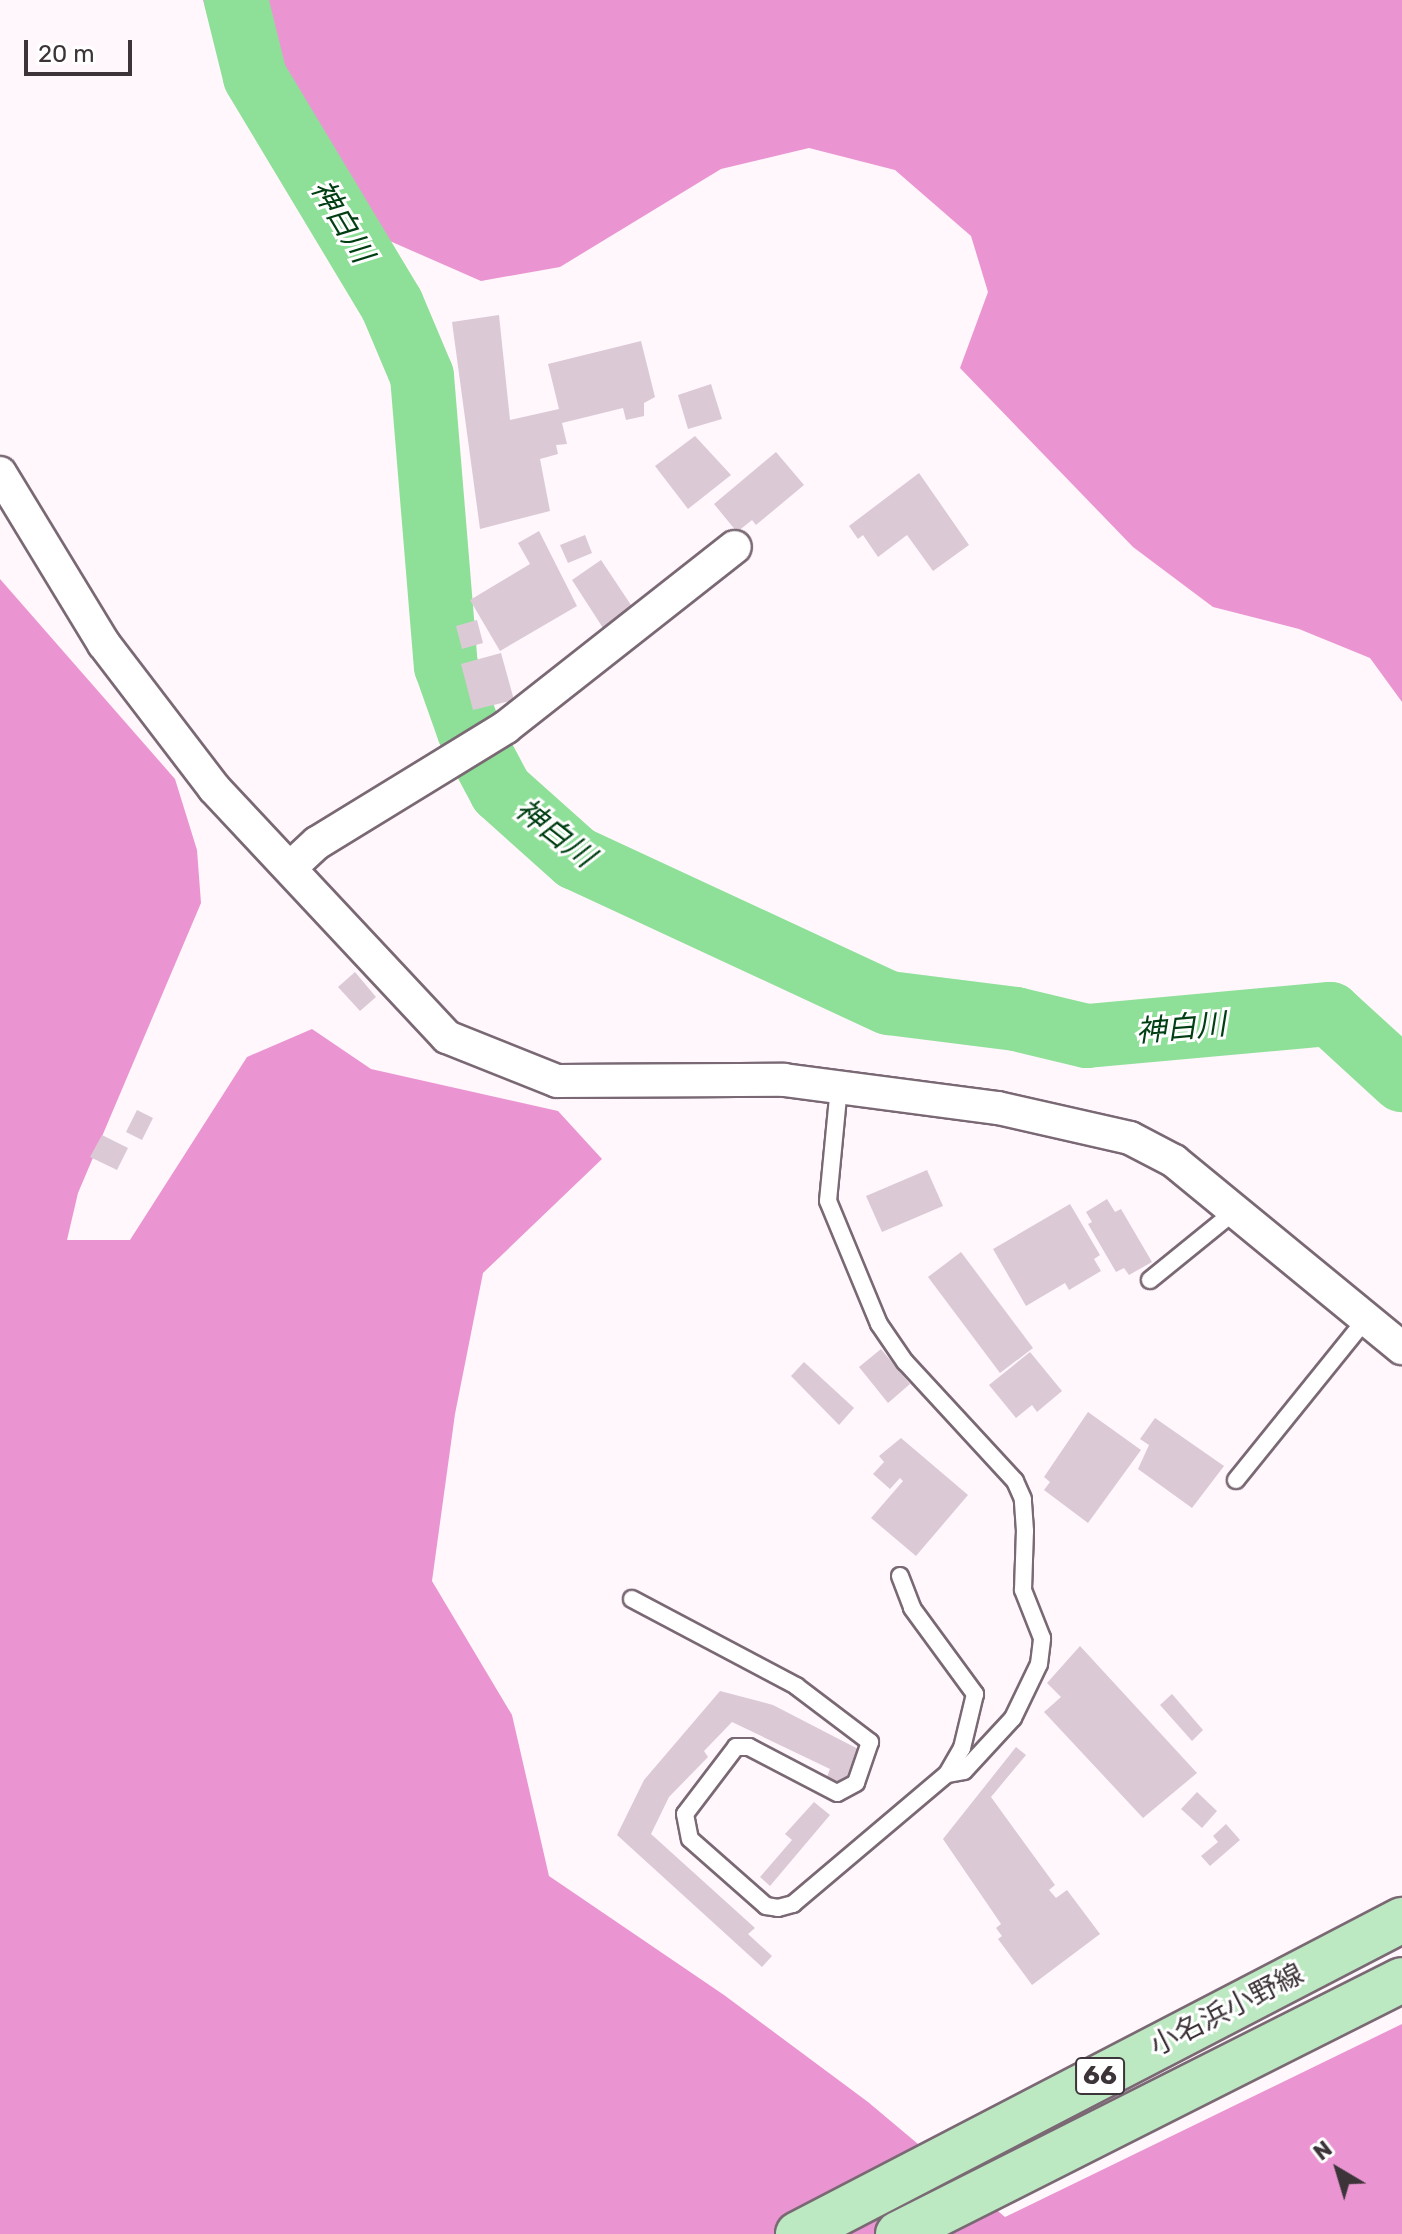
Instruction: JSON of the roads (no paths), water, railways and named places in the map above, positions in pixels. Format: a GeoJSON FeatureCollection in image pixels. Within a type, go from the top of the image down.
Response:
{"type":"FeatureCollection","features":[{"type":"Feature","properties":{"kind":"main road","name":"小名浜小野線"},"geometry":{"type":"LineString","coordinates":[[798,2234],[1402,1920]]}},
{"type":"Feature","properties":{"kind":"main road","name":"小名浜小野線"},"geometry":{"type":"LineString","coordinates":[[898,2234],[1402,1980]]}},
{"type":"Feature","properties":{"kind":"street"},"geometry":{"type":"LineString","coordinates":[[0,473],[104,644],[214,788],[447,1037],[501,1062],[557,1081],[784,1080],[998,1108],[1130,1138],[1174,1161],[1402,1348]]}},
{"type":"Feature","properties":{"kind":"street"},"geometry":{"type":"LineString","coordinates":[[290,868],[317,843],[506,727],[735,547]]}},
{"type":"Feature","properties":{"kind":"lane"},"geometry":{"type":"LineString","coordinates":[[839,1087],[828,1201],[851,1263],[879,1324],[905,1362],[1015,1481],[1023,1499],[1023,1590],[1042,1638],[1039,1664],[1013,1718],[964,1771],[947,1774]]}},
{"type":"Feature","properties":{"kind":"lane"},"geometry":{"type":"LineString","coordinates":[[1150,1280],[1235,1211]]}},
{"type":"Feature","properties":{"kind":"lane"},"geometry":{"type":"LineString","coordinates":[[1236,1480],[1366,1319]]}},
{"type":"Feature","properties":{"kind":"lane"},"geometry":{"type":"LineString","coordinates":[[632,1599],[796,1686],[870,1742],[856,1783],[837,1793],[749,1747],[736,1747],[685,1814],[690,1839],[766,1906],[793,1904],[947,1774],[962,1748],[975,1694],[912,1608],[900,1576]]}},
{"type":"Feature","properties":{"kind":"waterway","name":"神白川"},"geometry":{"type":"LineString","coordinates":[[236,0],[255,77],[392,305],[422,376],[446,666],[469,731],[501,791],[576,858],[889,1003],[1016,1019],[1087,1036],[1330,1014],[1402,1080]]}}]}
